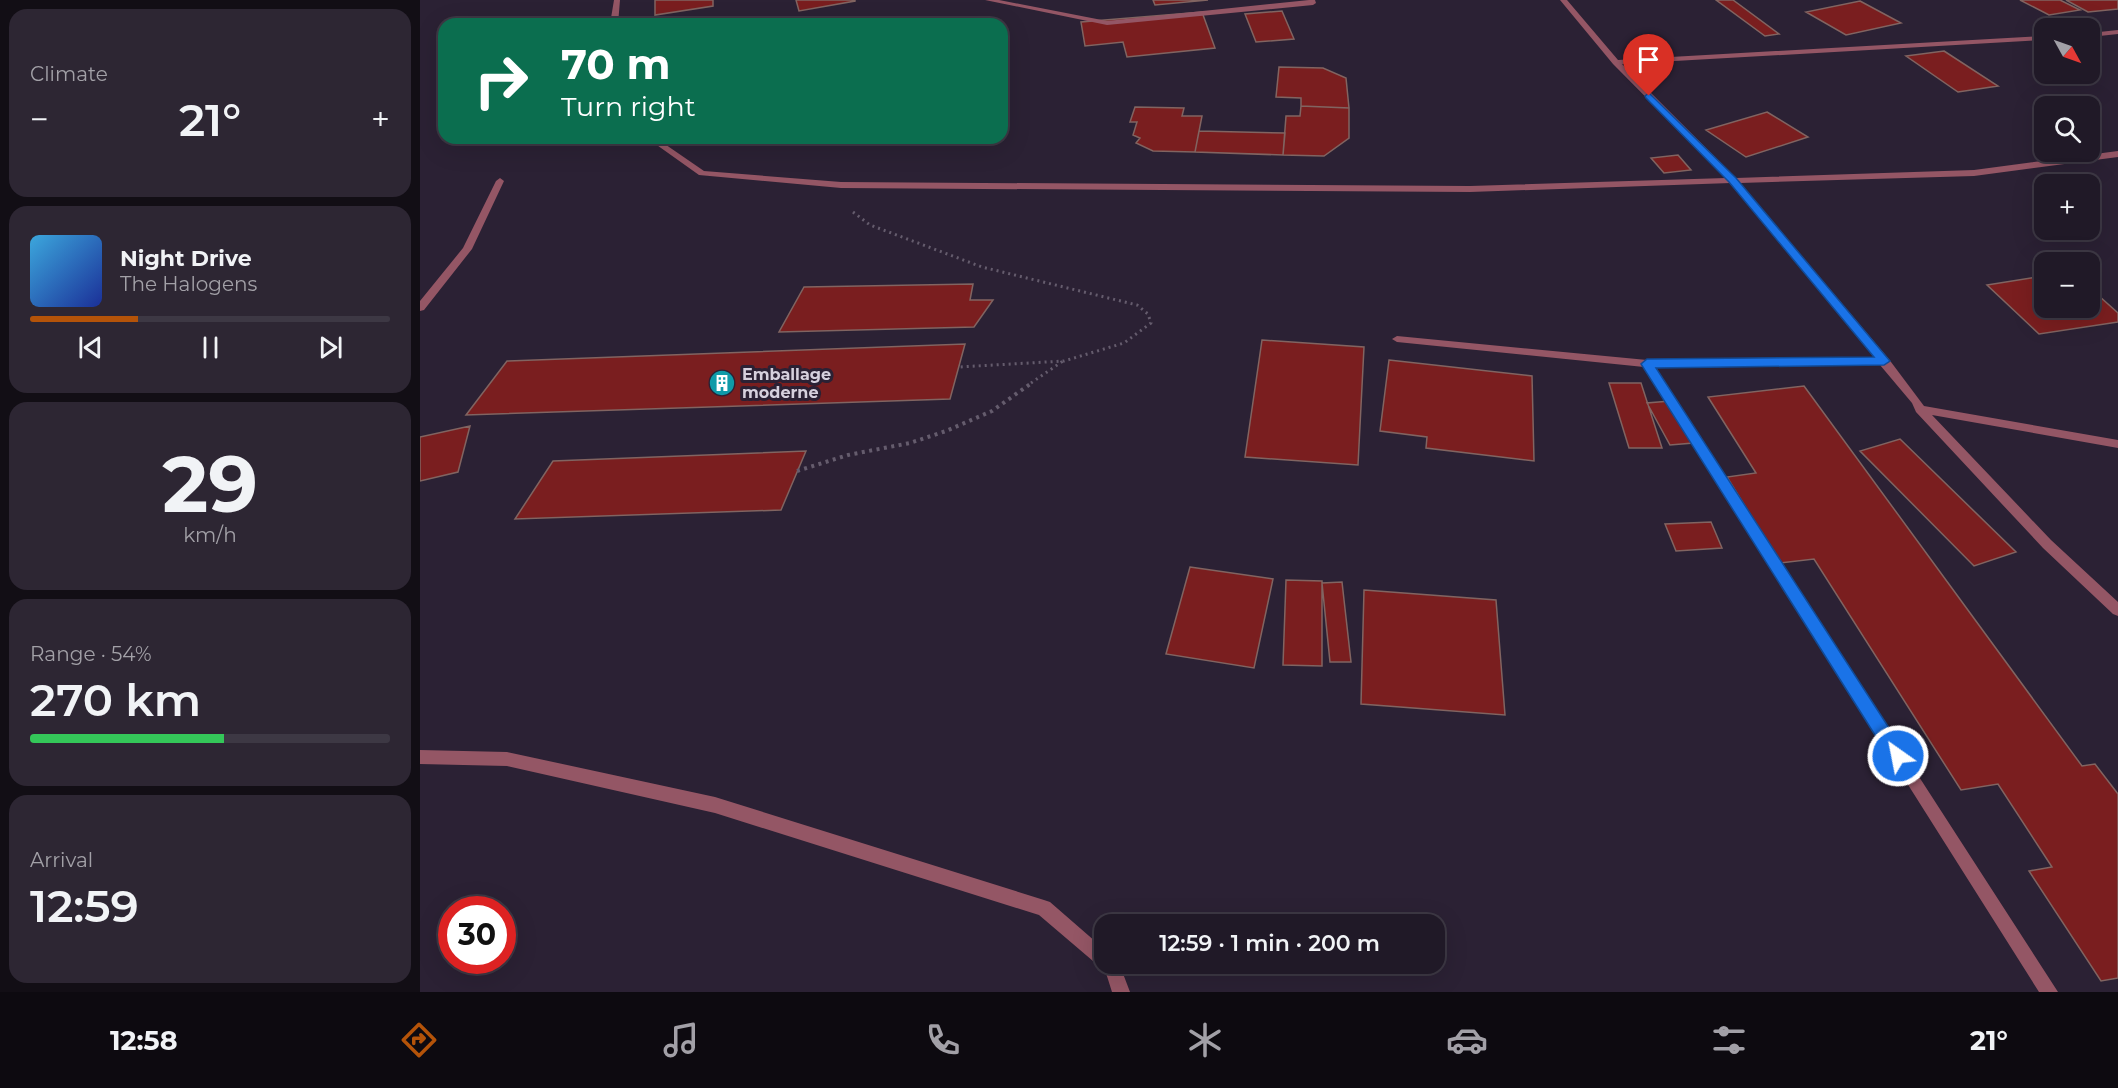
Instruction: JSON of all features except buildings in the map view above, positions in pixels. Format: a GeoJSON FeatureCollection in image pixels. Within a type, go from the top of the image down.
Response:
{"type":"FeatureCollection","features":[{"type":"Feature","properties":{"kind":"street"},"geometry":{"type":"LineString","coordinates":[[615,18],[617,0]]}},
{"type":"Feature","properties":{"kind":"street"},"geometry":{"type":"LineString","coordinates":[[988,0],[1107,23],[1313,3],[1312,0]]}},
{"type":"Feature","properties":{"kind":"street"},"geometry":{"type":"LineString","coordinates":[[1563,0],[1616,62],[1733,180],[1917,401],[1920,409],[2047,544],[2118,610]]}},
{"type":"Feature","properties":{"kind":"street"},"geometry":{"type":"LineString","coordinates":[[2100,34],[2118,32]]}},
{"type":"Feature","properties":{"kind":"street"},"geometry":{"type":"LineString","coordinates":[[1616,62],[2034,39]]}},
{"type":"Feature","properties":{"kind":"street"},"geometry":{"type":"LineString","coordinates":[[660,144],[702,173],[814,183],[1096,188],[1470,189],[1974,173],[2118,154]]}},
{"type":"Feature","properties":{"kind":"street"},"geometry":{"type":"LineString","coordinates":[[420,308],[467,249],[500,181]]}},
{"type":"Feature","properties":{"kind":"street"},"geometry":{"type":"LineString","coordinates":[[1397,339],[1647,364],[1884,361]]}},
{"type":"Feature","properties":{"kind":"street"},"geometry":{"type":"LineString","coordinates":[[1647,364],[2049,992]]}},
{"type":"Feature","properties":{"kind":"street"},"geometry":{"type":"LineString","coordinates":[[1920,409],[2118,444]]}},
{"type":"Feature","properties":{"kind":"street"},"geometry":{"type":"LineString","coordinates":[[420,757],[507,759],[715,805],[1044,908],[1094,951]]}},
{"type":"Feature","properties":{"kind":"street"},"geometry":{"type":"LineString","coordinates":[[1115,974],[1121,992]]}},
{"type":"Feature","properties":{"kind":"path"},"geometry":{"type":"LineString","coordinates":[[814,183],[870,225],[981,267],[1137,305],[1148,314],[1151,323],[1124,343],[1064,361],[959,367]]}},
{"type":"Feature","properties":{"kind":"path"},"geometry":{"type":"LineString","coordinates":[[797,471],[829,463],[848,455],[910,443],[946,431],[992,411],[1064,361]]}},
{"type":"Feature","properties":{"kind":"place","name":"Emballage moderne"},"geometry":{"type":"Point","coordinates":[722,383]}},
{"type":"Feature","properties":{"kind":"route"},"geometry":{"type":"LineString","coordinates":[[1649,96],[1733,180],[1884,361],[1647,364],[1898,756]]}}]}
